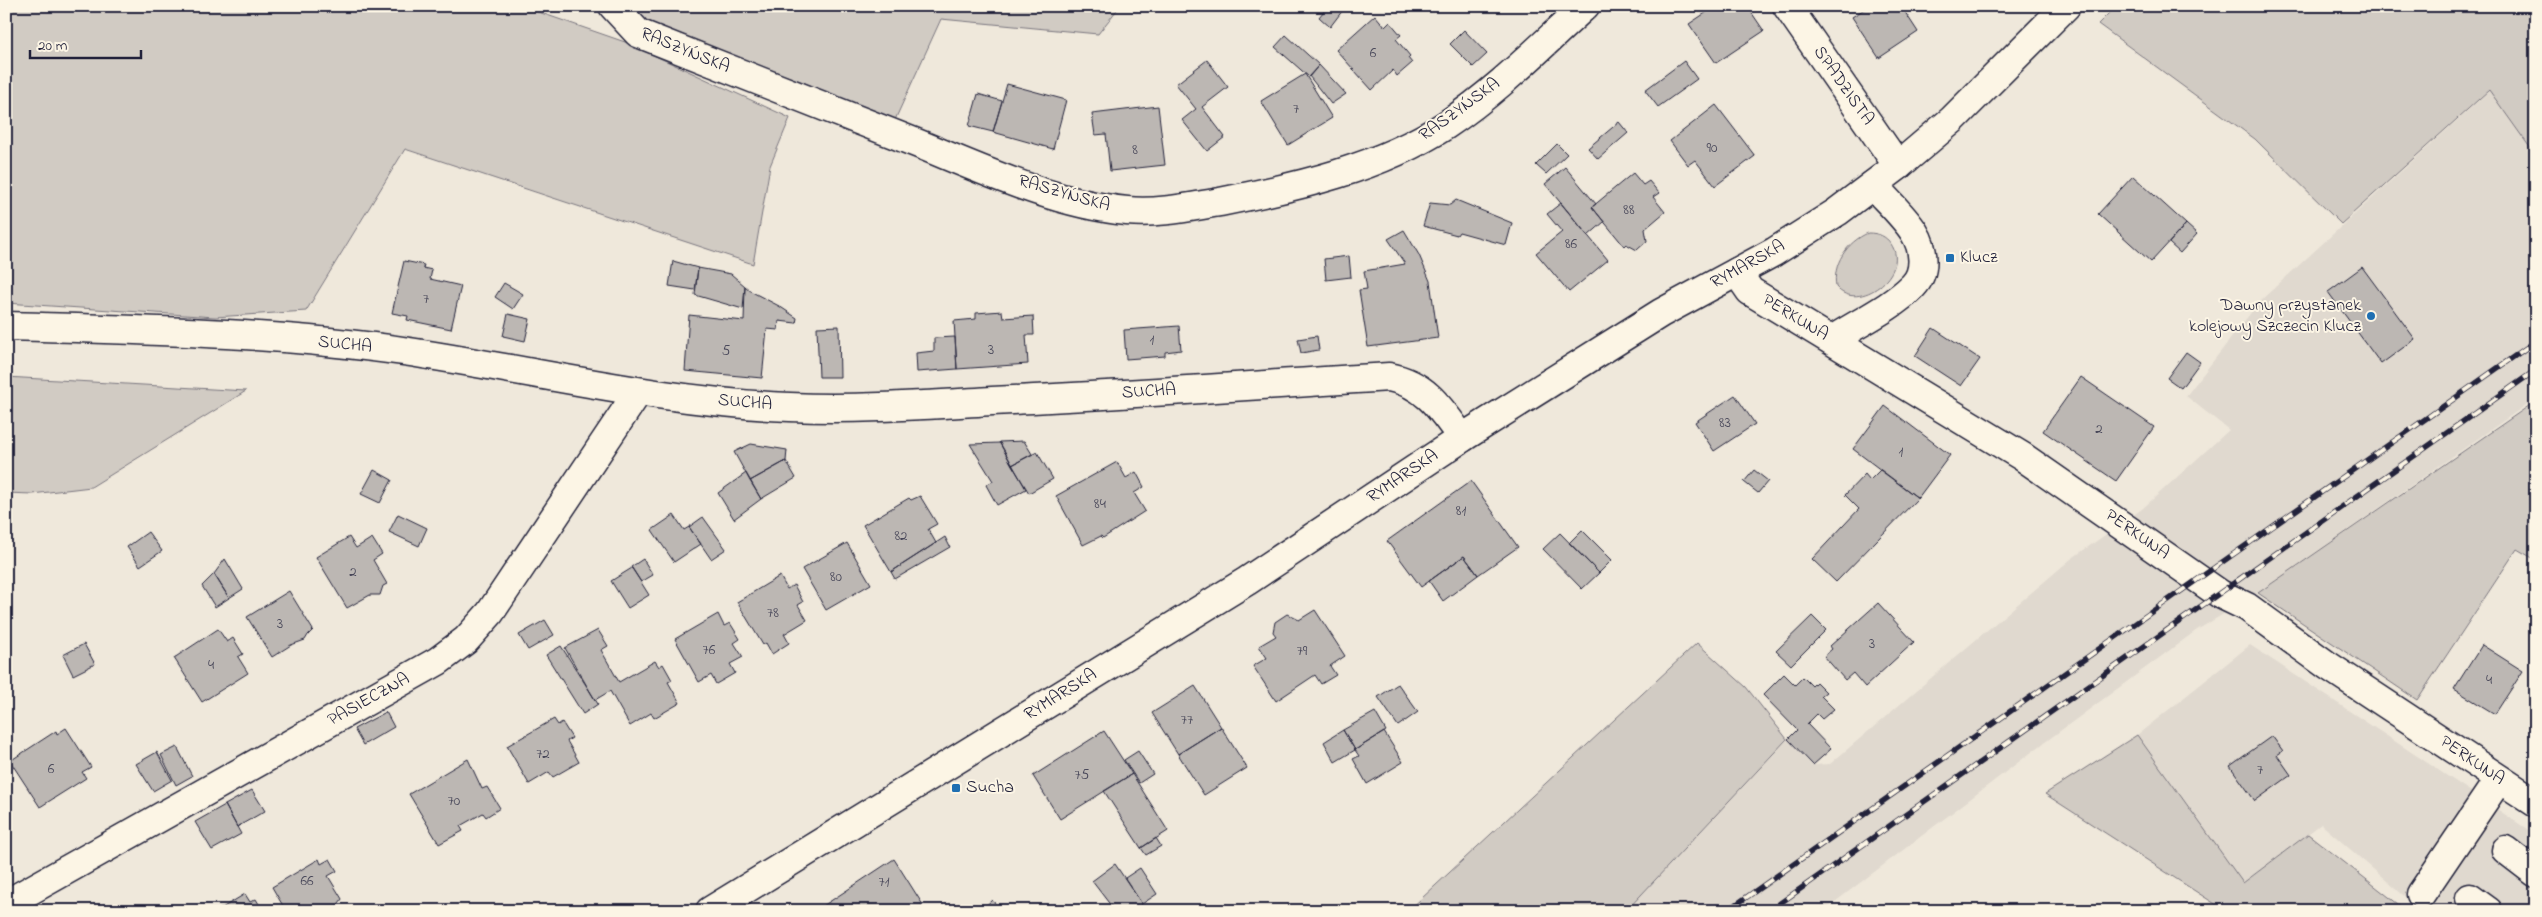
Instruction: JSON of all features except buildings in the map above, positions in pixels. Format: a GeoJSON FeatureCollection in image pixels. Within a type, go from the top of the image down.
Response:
{"type":"FeatureCollection","features":[{"type":"Feature","properties":{"kind":"street","name":"RASZYŃSKA"},"geometry":{"type":"LineString","coordinates":[[612,6],[638,33],[967,163],[1084,203],[1128,211],[1155,212],[1255,195],[1333,174],[1392,154],[1446,125],[1481,99],[1585,6]]}},
{"type":"Feature","properties":{"kind":"street","name":"SPADZISTA"},"geometry":{"type":"LineString","coordinates":[[1787,6],[1898,166]]}},
{"type":"Feature","properties":{"kind":"street","name":"RYMARSKA"},"geometry":{"type":"LineString","coordinates":[[710,911],[1248,581],[1462,438],[1666,310],[1774,252],[1898,166],[1952,120],[2066,6]]}},
{"type":"Feature","properties":{"kind":"street"},"geometry":{"type":"LineString","coordinates":[[1832,340],[1914,286],[1922,272],[1922,254],[1914,232],[1873,185]]}},
{"type":"Feature","properties":{"kind":"street","name":"PERKUNA"},"geometry":{"type":"LineString","coordinates":[[1737,272],[1750,291],[2023,457],[2220,594],[2247,607],[2327,665],[2536,803]]}},
{"type":"Feature","properties":{"kind":"street","name":"SUCHA"},"geometry":{"type":"LineString","coordinates":[[6,326],[155,330],[275,338],[391,350],[638,392],[789,407],[850,408],[1020,400],[1390,377],[1406,380],[1418,387],[1436,404],[1462,438]]}},
{"type":"Feature","properties":{"kind":"street","name":"PASIECZNA"},"geometry":{"type":"LineString","coordinates":[[6,904],[438,661],[466,640],[490,613],[638,392]]}},
{"type":"Feature","properties":{"kind":"street"},"geometry":{"type":"LineString","coordinates":[[2421,894],[2499,780]]}},
{"type":"Feature","properties":{"kind":"street"},"geometry":{"type":"LineString","coordinates":[[2506,850],[2536,873]]}},
{"type":"Feature","properties":{"kind":"shaded area"},"geometry":{"type":"Polygon","coordinates":[[[6,6],[521,6],[625,42],[790,118],[770,166],[753,264],[405,149],[306,311],[215,317],[6,303],[6,6]]]}},
{"type":"Feature","properties":{"kind":"shaded area"},"geometry":{"type":"Polygon","coordinates":[[[626,6],[1120,6],[1098,34],[941,19],[894,122],[803,82],[634,20],[626,6]]]}},
{"type":"Feature","properties":{"kind":"shaded area"},"geometry":{"type":"Polygon","coordinates":[[[2116,6],[2536,6],[2536,156],[2489,90],[2341,224],[2255,139],[2098,24],[2116,6]]]}},
{"type":"Feature","properties":{"kind":"shaded area"},"geometry":{"type":"Polygon","coordinates":[[[2490,90],[2536,156],[2536,398],[2258,593],[2197,630],[2037,748],[1823,911],[1626,911],[1788,739],[1813,765],[1830,764],[2071,559],[2142,509],[2229,430],[2186,396],[2260,301],[2490,90]]]}},
{"type":"Feature","properties":{"kind":"shaded area"},"geometry":{"type":"Polygon","coordinates":[[[1868,233],[1881,236],[1889,241],[1895,255],[1894,267],[1879,286],[1868,293],[1857,296],[1846,294],[1836,287],[1836,270],[1848,248],[1860,237],[1868,233]]]}},
{"type":"Feature","properties":{"kind":"shaded area"},"geometry":{"type":"Polygon","coordinates":[[[6,377],[246,391],[91,487],[32,494],[6,493],[6,377]]]}},
{"type":"Feature","properties":{"kind":"shaded area"},"geometry":{"type":"Polygon","coordinates":[[[2536,401],[2536,560],[2517,549],[2417,700],[2258,593],[2536,401]]]}},
{"type":"Feature","properties":{"kind":"shaded area"},"geometry":{"type":"Polygon","coordinates":[[[1697,643],[1746,687],[1787,739],[1626,911],[1408,911],[1697,643]]]}},
{"type":"Feature","properties":{"kind":"shaded area"},"geometry":{"type":"Polygon","coordinates":[[[2250,645],[2536,835],[2536,911],[2414,911],[2417,907],[2321,824],[2243,883],[2137,735],[2250,645]]]}},
{"type":"Feature","properties":{"kind":"shaded area"},"geometry":{"type":"Polygon","coordinates":[[[2137,735],[2243,883],[2308,834],[2407,911],[2226,911],[2045,794],[2137,735]]]}},
{"type":"Feature","properties":{"kind":"railway"},"geometry":{"type":"LineString","coordinates":[[1727,911],[2536,341]]}},
{"type":"Feature","properties":{"kind":"railway"},"geometry":{"type":"LineString","coordinates":[[1769,911],[2536,370]]}},
{"type":"Feature","properties":{"kind":"place","name":"Klucz"},"geometry":{"type":"Point","coordinates":[1950,258]}},
{"type":"Feature","properties":{"kind":"place","name":"Dawny przystanek kolejowy Szczecin Klucz"},"geometry":{"type":"Point","coordinates":[2371,316]}},
{"type":"Feature","properties":{"kind":"place","name":"Sucha"},"geometry":{"type":"Point","coordinates":[956,788]}}]}
